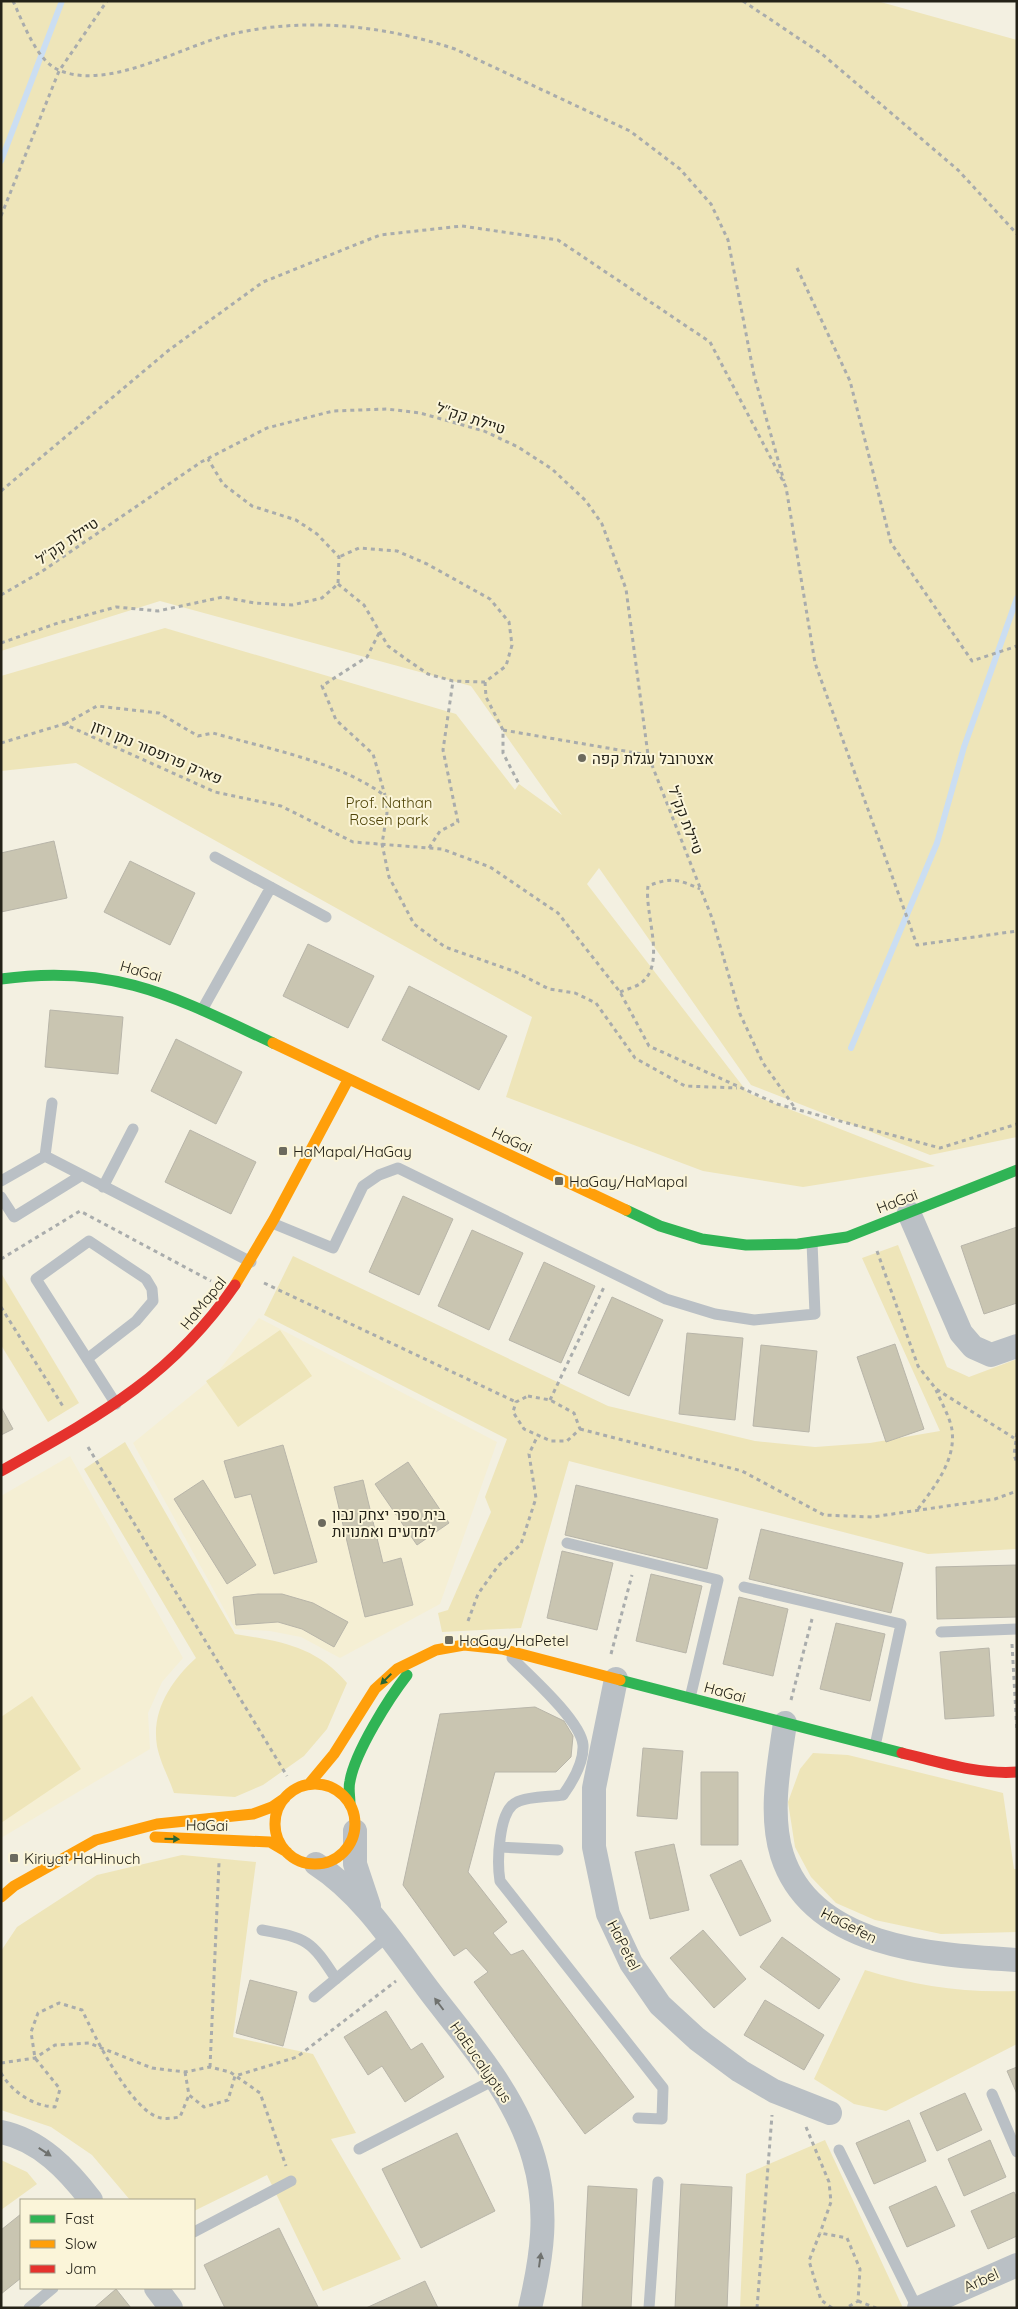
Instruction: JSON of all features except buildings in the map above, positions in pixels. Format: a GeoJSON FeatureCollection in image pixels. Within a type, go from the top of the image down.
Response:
{"type":"FeatureCollection","features":[{"type":"Feature","properties":{"kind":"street","name":"HaGai"},"geometry":{"type":"LineString","coordinates":[[1,979],[48,973],[100,976],[152,988],[660,1226],[702,1239],[746,1246],[812,1242],[847,1237],[1017,1170]]}},
{"type":"Feature","properties":{"kind":"street","name":"HaMapal"},"geometry":{"type":"LineString","coordinates":[[1,1471],[116,1404],[155,1375],[194,1339],[244,1274],[348,1080]]}},
{"type":"Feature","properties":{"kind":"street"},"geometry":{"type":"LineString","coordinates":[[909,1213],[961,1333],[973,1347],[991,1355],[1017,1346]]}},
{"type":"Feature","properties":{"kind":"street","name":"HaGai"},"geometry":{"type":"LineString","coordinates":[[309,1784],[328,1764],[368,1698],[389,1675],[408,1661],[427,1654],[464,1645],[502,1649],[954,1766],[1006,1773],[1017,1772]]}},
{"type":"Feature","properties":{"kind":"street"},"geometry":{"type":"LineString","coordinates":[[350,1804],[332,1788],[309,1784],[295,1789],[278,1808],[276,1832],[280,1843],[296,1859],[316,1864],[337,1858],[352,1841],[355,1831],[355,1817],[350,1804],[350,1781],[384,1709],[400,1682],[427,1654]]}},
{"type":"Feature","properties":{"kind":"street","name":"HaPetel"},"geometry":{"type":"LineString","coordinates":[[611,1677],[594,1788],[594,1848],[608,1914],[631,1963],[660,2005],[697,2039],[740,2071],[784,2096],[830,2113]]}},
{"type":"Feature","properties":{"kind":"street","name":"HaGefen"},"geometry":{"type":"LineString","coordinates":[[785,1723],[777,1775],[777,1821],[782,1855],[796,1884],[818,1910],[848,1927],[891,1945],[945,1956],[1017,1960]]}},
{"type":"Feature","properties":{"kind":"street","name":"HaGai"},"geometry":{"type":"LineString","coordinates":[[1,1897],[14,1886],[96,1840],[157,1824],[253,1814],[285,1798]]}},
{"type":"Feature","properties":{"kind":"street","name":"HaEucalyptus"},"geometry":{"type":"LineString","coordinates":[[355,1831],[355,1864],[364,1896],[383,1930]]}},
{"type":"Feature","properties":{"kind":"street","name":"HaGai"},"geometry":{"type":"LineString","coordinates":[[124,1834],[270,1842],[287,1852]]}},
{"type":"Feature","properties":{"kind":"street","name":"HaEucalyptus"},"geometry":{"type":"LineString","coordinates":[[316,1864],[337,1878],[383,1930],[496,2079],[518,2118],[534,2159],[543,2207],[541,2260],[530,2308]]}},
{"type":"Feature","properties":{"kind":"street"},"geometry":{"type":"LineString","coordinates":[[1,2132],[25,2139],[55,2159],[90,2199]]}},
{"type":"Feature","properties":{"kind":"street","name":"Arbel"},"geometry":{"type":"LineString","coordinates":[[918,2308],[1017,2265]]}},
{"type":"Feature","properties":{"kind":"street"},"geometry":{"type":"LineString","coordinates":[[157,2289],[171,2308]]}},
{"type":"Feature","properties":{"kind":"lane"},"geometry":{"type":"LineString","coordinates":[[215,857],[326,917]]}},
{"type":"Feature","properties":{"kind":"lane"},"geometry":{"type":"LineString","coordinates":[[202,1010],[271,887]]}},
{"type":"Feature","properties":{"kind":"lane"},"geometry":{"type":"LineString","coordinates":[[44,1156],[52,1102]]}},
{"type":"Feature","properties":{"kind":"lane"},"geometry":{"type":"LineString","coordinates":[[103,1187],[133,1130]]}},
{"type":"Feature","properties":{"kind":"lane"},"geometry":{"type":"LineString","coordinates":[[44,1156],[251,1262]]}},
{"type":"Feature","properties":{"kind":"lane"},"geometry":{"type":"LineString","coordinates":[[1,1181],[44,1156]]}},
{"type":"Feature","properties":{"kind":"lane"},"geometry":{"type":"LineString","coordinates":[[272,1223],[332,1248],[363,1186],[398,1168],[666,1299],[715,1314],[754,1320],[815,1314],[812,1242]]}},
{"type":"Feature","properties":{"kind":"lane"},"geometry":{"type":"LineString","coordinates":[[1,1197],[14,1216],[82,1175]]}},
{"type":"Feature","properties":{"kind":"lane"},"geometry":{"type":"LineString","coordinates":[[87,1359],[136,1321],[153,1301],[152,1289],[146,1279],[89,1241],[36,1279],[87,1359],[116,1404]]}},
{"type":"Feature","properties":{"kind":"lane"},"geometry":{"type":"LineString","coordinates":[[567,1543],[718,1580],[690,1698]]}},
{"type":"Feature","properties":{"kind":"lane"},"geometry":{"type":"LineString","coordinates":[[744,1588],[901,1624],[875,1746]]}},
{"type":"Feature","properties":{"kind":"lane"},"geometry":{"type":"LineString","coordinates":[[941,1632],[1014,1629]]}},
{"type":"Feature","properties":{"kind":"lane"},"geometry":{"type":"LineString","coordinates":[[502,1649],[569,1717],[583,1744],[576,1778],[563,1795],[517,1801],[509,1807],[504,1820],[497,1866],[500,1881],[663,2088],[662,2119],[638,2118]]}},
{"type":"Feature","properties":{"kind":"lane"},"geometry":{"type":"LineString","coordinates":[[500,1847],[558,1850]]}},
{"type":"Feature","properties":{"kind":"lane"},"geometry":{"type":"LineString","coordinates":[[262,1930],[299,1936],[320,1954],[336,1979]]}},
{"type":"Feature","properties":{"kind":"lane"},"geometry":{"type":"LineString","coordinates":[[314,1997],[336,1979],[383,1930]]}},
{"type":"Feature","properties":{"kind":"lane"},"geometry":{"type":"LineString","coordinates":[[359,2149],[496,2079]]}},
{"type":"Feature","properties":{"kind":"lane"},"geometry":{"type":"LineString","coordinates":[[992,2094],[1017,2152]]}},
{"type":"Feature","properties":{"kind":"lane"},"geometry":{"type":"LineString","coordinates":[[839,2150],[918,2308]]}},
{"type":"Feature","properties":{"kind":"lane"},"geometry":{"type":"LineString","coordinates":[[195,2231],[291,2181]]}},
{"type":"Feature","properties":{"kind":"lane"},"geometry":{"type":"LineString","coordinates":[[649,2308],[658,2182]]}},
{"type":"Feature","properties":{"kind":"lane"},"geometry":{"type":"LineString","coordinates":[[29,2308],[52,2289]]}},
{"type":"Feature","properties":{"kind":"path"},"geometry":{"type":"LineString","coordinates":[[13,1],[34,48],[58,71],[82,77],[126,70],[231,34],[293,24],[331,24],[428,40],[455,49],[630,131],[680,169],[711,204],[728,240],[754,374],[786,487],[815,663],[917,945],[1017,932]]}},
{"type":"Feature","properties":{"kind":"path"},"geometry":{"type":"LineString","coordinates":[[1,216],[58,71],[107,1]]}},
{"type":"Feature","properties":{"kind":"path"},"geometry":{"type":"LineString","coordinates":[[743,1],[829,60],[958,170],[1017,234]]}},
{"type":"Feature","properties":{"kind":"path"},"geometry":{"type":"LineString","coordinates":[[1,491],[169,350],[263,282],[380,235],[462,226],[558,240],[710,342],[786,487]]}},
{"type":"Feature","properties":{"kind":"path"},"geometry":{"type":"LineString","coordinates":[[797,268],[850,381],[891,543],[972,661],[1017,646]]}},
{"type":"Feature","properties":{"kind":"path","name":"טיילת קק\"ל"},"geometry":{"type":"LineString","coordinates":[[1,596],[41,572],[208,459],[267,428],[333,411],[386,409],[420,413],[484,431],[518,447],[552,469],[586,501],[602,524],[626,589],[648,755],[712,918],[740,1014],[763,1063],[795,1108]]}},
{"type":"Feature","properties":{"kind":"path"},"geometry":{"type":"LineString","coordinates":[[1,643],[58,622],[116,607],[158,611],[223,598],[254,603],[292,605],[322,598],[338,584],[339,558],[317,534],[296,520],[252,506],[223,484],[208,459]]}},
{"type":"Feature","properties":{"kind":"path"},"geometry":{"type":"LineString","coordinates":[[338,584],[364,605],[388,646],[428,674],[453,681],[485,682],[506,666],[512,645],[510,622],[490,600],[427,564],[396,551],[358,548],[339,558]]}},
{"type":"Feature","properties":{"kind":"path","name":"פארק פרופסור נתן רוזן"},"geometry":{"type":"LineString","coordinates":[[379,633],[367,657],[322,686],[336,720],[373,754],[386,796],[388,813],[382,844],[389,877],[414,924],[445,947],[516,972],[548,989],[575,994],[596,1003],[635,1058],[685,1086],[740,1088]]}},
{"type":"Feature","properties":{"kind":"path"},"geometry":{"type":"LineString","coordinates":[[429,848],[440,832],[458,822],[443,750],[453,681]]}},
{"type":"Feature","properties":{"kind":"path"},"geometry":{"type":"LineString","coordinates":[[485,682],[486,697],[503,730],[503,753],[520,784]]}},
{"type":"Feature","properties":{"kind":"path","name":"פארק פרופסור נתן רוזן"},"geometry":{"type":"LineString","coordinates":[[1,743],[64,724],[97,706],[159,713],[198,736],[213,733],[327,767],[374,787],[386,796]]}},
{"type":"Feature","properties":{"kind":"path","name":"פארק פרופסור נתן רוזן"},"geometry":{"type":"LineString","coordinates":[[64,724],[216,792],[281,806],[353,842],[442,849],[490,867],[558,913],[620,992],[649,1046],[777,1104],[795,1108]]}},
{"type":"Feature","properties":{"kind":"path"},"geometry":{"type":"LineString","coordinates":[[503,730],[648,755]]}},
{"type":"Feature","properties":{"kind":"path"},"geometry":{"type":"LineString","coordinates":[[620,992],[642,982],[655,963],[647,897],[648,886],[664,880],[680,880],[700,889]]}},
{"type":"Feature","properties":{"kind":"path"},"geometry":{"type":"LineString","coordinates":[[795,1108],[940,1148],[1017,1124]]}},
{"type":"Feature","properties":{"kind":"path"},"geometry":{"type":"LineString","coordinates":[[869,1228],[918,1366],[936,1389],[952,1430],[949,1460],[936,1484],[918,1510]]}},
{"type":"Feature","properties":{"kind":"path"},"geometry":{"type":"LineString","coordinates":[[550,1400],[611,1272]]}},
{"type":"Feature","properties":{"kind":"path"},"geometry":{"type":"LineString","coordinates":[[244,1274],[516,1402]]}},
{"type":"Feature","properties":{"kind":"path"},"geometry":{"type":"LineString","coordinates":[[1,1307],[77,1428],[295,1789]]}},
{"type":"Feature","properties":{"kind":"path"},"geometry":{"type":"LineString","coordinates":[[936,1389],[1014,1438]]}},
{"type":"Feature","properties":{"kind":"path"},"geometry":{"type":"LineString","coordinates":[[528,1396],[550,1400],[574,1413],[580,1428],[567,1441],[551,1441],[524,1429],[513,1412],[516,1402],[528,1396]]}},
{"type":"Feature","properties":{"kind":"path"},"geometry":{"type":"LineString","coordinates":[[580,1428],[742,1470],[824,1515],[872,1517],[994,1499],[1017,1491]]}},
{"type":"Feature","properties":{"kind":"path"},"geometry":{"type":"LineString","coordinates":[[1017,1432],[1014,1438],[1014,1455],[1017,1463]]}},
{"type":"Feature","properties":{"kind":"path"},"geometry":{"type":"LineString","coordinates":[[464,1645],[469,1616],[478,1594],[498,1566],[521,1544],[536,1498],[529,1454],[538,1435]]}},
{"type":"Feature","properties":{"kind":"path"},"geometry":{"type":"LineString","coordinates":[[611,1677],[636,1560]]}},
{"type":"Feature","properties":{"kind":"path"},"geometry":{"type":"LineString","coordinates":[[785,1723],[816,1604]]}},
{"type":"Feature","properties":{"kind":"path"},"geometry":{"type":"LineString","coordinates":[[1014,1629],[1017,1732]]}},
{"type":"Feature","properties":{"kind":"path"},"geometry":{"type":"LineString","coordinates":[[210,2067],[220,1840]]}},
{"type":"Feature","properties":{"kind":"path"},"geometry":{"type":"LineString","coordinates":[[235,2076],[297,2057],[412,1969]]}},
{"type":"Feature","properties":{"kind":"path"},"geometry":{"type":"LineString","coordinates":[[1,2073],[6,2081],[24,2096],[40,2106],[55,2107],[60,2089],[35,2058],[31,2032],[38,2013],[59,2003],[82,2010],[100,2047],[133,2098],[159,2118],[180,2117],[189,2094],[185,2072]]}},
{"type":"Feature","properties":{"kind":"path"},"geometry":{"type":"LineString","coordinates":[[1,2063],[35,2058],[55,2045],[89,2043],[152,2068],[185,2072],[210,2067],[230,2072],[260,2094],[291,2181]]}},
{"type":"Feature","properties":{"kind":"path"},"geometry":{"type":"LineString","coordinates":[[189,2094],[204,2107],[228,2100],[235,2076]]}},
{"type":"Feature","properties":{"kind":"path"},"geometry":{"type":"LineString","coordinates":[[784,2096],[829,2182],[831,2202],[808,2261],[821,2300],[832,2308]]}},
{"type":"Feature","properties":{"kind":"path"},"geometry":{"type":"LineString","coordinates":[[757,2308],[784,2096]]}},
{"type":"Feature","properties":{"kind":"path"},"geometry":{"type":"LineString","coordinates":[[820,2233],[847,2238],[860,2269],[858,2301]]}},
{"type":"Feature","properties":{"kind":"path"},"geometry":{"type":"LineString","coordinates":[[846,2308],[858,2301]]}},
{"type":"Feature","properties":{"kind":"path"},"geometry":{"type":"LineString","coordinates":[[858,2301],[876,2308]]}},
{"type":"Feature","properties":{"kind":"shaded area","name":"בית ספר יצחק נבון למדעים ואמנויות"},"geometry":{"type":"Polygon","coordinates":[[[259,1318],[497,1442],[440,1604],[340,1658],[301,1637],[270,1631],[235,1629],[133,1443],[215,1376],[259,1318]]]}},
{"type":"Feature","properties":{"kind":"shaded area"},"geometry":{"type":"Polygon","coordinates":[[[70,1456],[183,1658],[162,1682],[148,1713],[150,1749],[1,1838],[1,1496],[70,1456]]]}},
{"type":"Feature","properties":{"kind":"green space","name":"Prof. Nathan Rosen park"},"geometry":{"type":"Polygon","coordinates":[[[1,1],[877,1],[1017,40],[1017,1137],[930,1155],[751,1085],[599,868],[587,884],[748,1093],[935,1166],[803,1187],[703,1171],[506,1097],[532,1017],[76,763],[1,771],[1,676],[165,628],[456,714],[515,790],[519,784],[562,815],[471,686],[160,601],[1,651],[1,1]]]}},
{"type":"Feature","properties":{"kind":"green space"},"geometry":{"type":"Polygon","coordinates":[[[898,1245],[947,1367],[969,1377],[1017,1359],[1017,1549],[928,1554],[569,1461],[521,1628],[442,1632],[438,1613],[448,1610],[491,1512],[485,1497],[507,1439],[264,1315],[293,1256],[608,1406],[755,1441],[815,1447],[870,1443],[940,1431],[862,1258],[898,1245]]]}},
{"type":"Feature","properties":{"kind":"green space"},"geometry":{"type":"Polygon","coordinates":[[[1,1273],[79,1403],[48,1422],[1,1345],[1,1273]]]}},
{"type":"Feature","properties":{"kind":"green space"},"geometry":{"type":"Polygon","coordinates":[[[280,1330],[312,1376],[238,1427],[206,1381],[280,1330]]]}},
{"type":"Feature","properties":{"kind":"green space"},"geometry":{"type":"Polygon","coordinates":[[[125,1442],[235,1634],[267,1639],[310,1653],[323,1661],[347,1683],[327,1729],[304,1756],[263,1785],[235,1797],[174,1793],[160,1758],[156,1733],[160,1708],[179,1676],[196,1658],[84,1469],[125,1442]]]}},
{"type":"Feature","properties":{"kind":"green space"},"geometry":{"type":"Polygon","coordinates":[[[32,1696],[81,1769],[1,1823],[1,1717],[32,1696]]]}},
{"type":"Feature","properties":{"kind":"green space"},"geometry":{"type":"Polygon","coordinates":[[[813,1753],[848,1755],[1003,1793],[1014,1869],[1017,1869],[1017,1932],[941,1934],[875,1920],[836,1903],[811,1877],[795,1847],[788,1802],[800,1769],[813,1753]]]}},
{"type":"Feature","properties":{"kind":"green space"},"geometry":{"type":"Polygon","coordinates":[[[182,1855],[256,1862],[233,2037],[313,2054],[356,2133],[331,2139],[401,2259],[323,2291],[267,2175],[195,2211],[195,2199],[129,2199],[92,2155],[51,2127],[1,2110],[1,1951],[17,1927],[97,1875],[182,1855]]]}},
{"type":"Feature","properties":{"kind":"green space"},"geometry":{"type":"Polygon","coordinates":[[[865,1970],[940,1987],[978,1991],[1017,1991],[1017,2044],[886,2111],[854,2104],[814,2079],[865,1970]]]}},
{"type":"Feature","properties":{"kind":"green space"},"geometry":{"type":"Polygon","coordinates":[[[825,2140],[903,2308],[740,2308],[746,2174],[825,2140]]]}},
{"type":"Feature","properties":{"kind":"green space"},"geometry":{"type":"Polygon","coordinates":[[[1,2160],[27,2172],[37,2184],[1,2210],[1,2160]]]}},
{"type":"Feature","properties":{"kind":"waterway"},"geometry":{"type":"LineString","coordinates":[[1,161],[62,1]]}},
{"type":"Feature","properties":{"kind":"waterway"},"geometry":{"type":"LineString","coordinates":[[851,1048],[937,843],[964,747],[1017,598]]}},
{"type":"Feature","properties":{"kind":"traffic: fast"},"geometry":{"type":"LineString","coordinates":[[1,979],[41,975],[77,976],[111,980],[174,998],[273,1043]]}},
{"type":"Feature","properties":{"kind":"traffic: fast"},"geometry":{"type":"LineString","coordinates":[[626,1210],[660,1226],[702,1239],[746,1245],[798,1244],[847,1237],[1017,1170]]}},
{"type":"Feature","properties":{"kind":"traffic: fast"},"geometry":{"type":"LineString","coordinates":[[350,1804],[349,1784],[358,1755],[382,1711],[407,1675]]}},
{"type":"Feature","properties":{"kind":"traffic: fast"},"geometry":{"type":"LineString","coordinates":[[620,1680],[902,1753]]}},
{"type":"Feature","properties":{"kind":"traffic: slow"},"geometry":{"type":"LineString","coordinates":[[273,1043],[626,1210]]}},
{"type":"Feature","properties":{"kind":"traffic: slow"},"geometry":{"type":"LineString","coordinates":[[235,1285],[274,1219],[348,1080]]}},
{"type":"Feature","properties":{"kind":"traffic: slow"},"geometry":{"type":"LineString","coordinates":[[309,1784],[334,1754],[375,1689],[397,1669],[436,1650],[464,1645],[502,1649],[620,1680]]}},
{"type":"Feature","properties":{"kind":"traffic: slow"},"geometry":{"type":"LineString","coordinates":[[315,1784],[330,1787],[343,1796],[352,1809],[355,1824],[352,1839],[343,1852],[330,1861],[315,1864],[300,1861],[287,1852],[278,1839],[275,1824],[278,1809],[287,1796],[300,1787],[315,1784]]}},
{"type":"Feature","properties":{"kind":"traffic: slow"},"geometry":{"type":"LineString","coordinates":[[1,1897],[14,1886],[96,1840],[157,1824],[253,1814],[272,1807],[285,1798]]}},
{"type":"Feature","properties":{"kind":"traffic: slow"},"geometry":{"type":"LineString","coordinates":[[155,1837],[270,1842],[287,1852]]}},
{"type":"Feature","properties":{"kind":"traffic: jam"},"geometry":{"type":"LineString","coordinates":[[1,1471],[69,1432],[130,1393],[185,1346],[211,1317],[235,1285]]}},
{"type":"Feature","properties":{"kind":"traffic: jam"},"geometry":{"type":"LineString","coordinates":[[902,1753],[974,1770],[1017,1772]]}},
{"type":"Feature","properties":{"kind":"place","name":"אצטרובל עגלת קפה"},"geometry":{"type":"Point","coordinates":[582,758]}},
{"type":"Feature","properties":{"kind":"place","name":"HaMapal/HaGay"},"geometry":{"type":"Point","coordinates":[283,1151]}},
{"type":"Feature","properties":{"kind":"place","name":"HaGay/HaMapal"},"geometry":{"type":"Point","coordinates":[559,1181]}},
{"type":"Feature","properties":{"kind":"place","name":"בית ספר יצחק נבון למדעים ואמנויות"},"geometry":{"type":"Point","coordinates":[322,1523]}},
{"type":"Feature","properties":{"kind":"place","name":"HaGay/HaPetel"},"geometry":{"type":"Point","coordinates":[449,1640]}},
{"type":"Feature","properties":{"kind":"place","name":"Kiriyat HaHinuch"},"geometry":{"type":"Point","coordinates":[14,1858]}}]}
